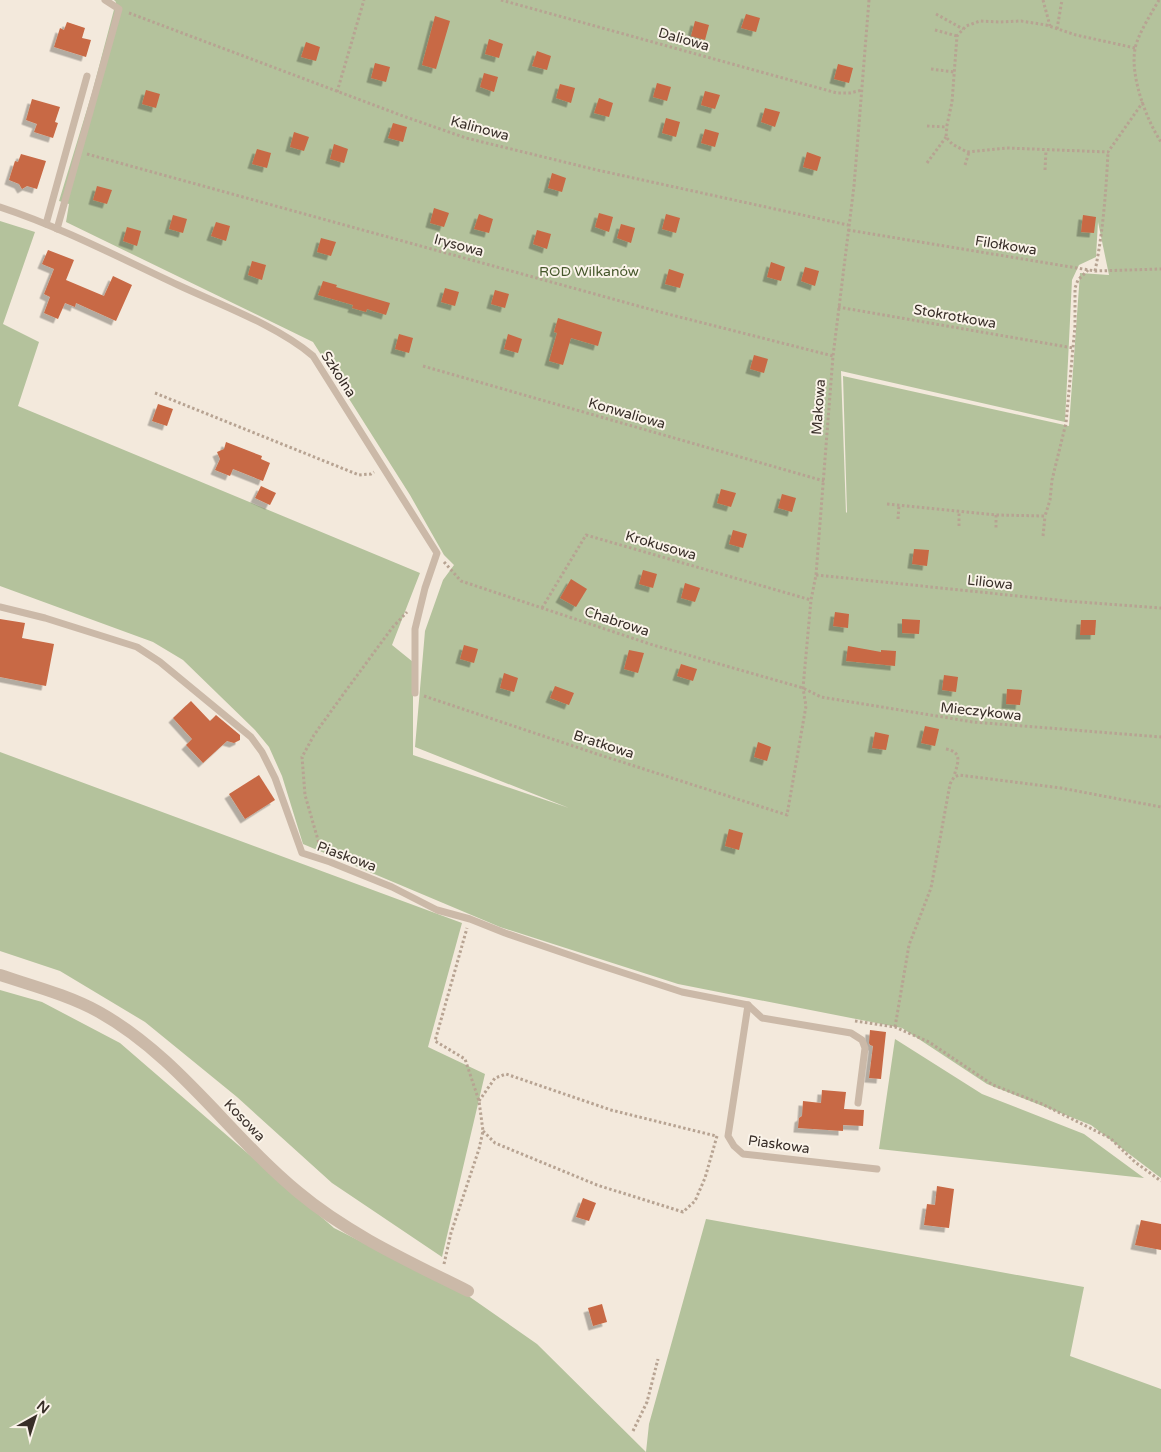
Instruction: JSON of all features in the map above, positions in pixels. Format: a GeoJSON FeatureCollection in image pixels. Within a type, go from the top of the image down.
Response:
{"type":"FeatureCollection","features":[{"type":"Feature","properties":{"kind":"street","name":"Kosowa"},"geometry":{"type":"LineString","coordinates":[[0,974],[68,997],[99,1012],[126,1029],[152,1048],[173,1067],[267,1164],[297,1192],[328,1216],[401,1257],[468,1290]]}},
{"type":"Feature","properties":{"kind":"lane"},"geometry":{"type":"LineString","coordinates":[[57,229],[119,9],[105,0]]}},
{"type":"Feature","properties":{"kind":"lane"},"geometry":{"type":"LineString","coordinates":[[46,224],[87,76]]}},
{"type":"Feature","properties":{"kind":"lane","name":"Szkolna"},"geometry":{"type":"LineString","coordinates":[[0,207],[57,229],[235,311],[301,345],[313,356],[437,554]]}},
{"type":"Feature","properties":{"kind":"lane"},"geometry":{"type":"LineString","coordinates":[[415,693],[415,629],[423,595],[437,554]]}},
{"type":"Feature","properties":{"kind":"lane","name":"Piaskowa"},"geometry":{"type":"LineString","coordinates":[[0,607],[45,618],[137,647],[160,662],[251,737],[262,752],[274,778],[302,853],[323,859],[392,887],[437,910],[682,992],[748,1005],[762,1018],[851,1033],[862,1040],[865,1048],[858,1103]]}},
{"type":"Feature","properties":{"kind":"lane","name":"Piaskowa"},"geometry":{"type":"LineString","coordinates":[[748,1005],[728,1136],[734,1146],[743,1154],[877,1169]]}},
{"type":"Feature","properties":{"kind":"path"},"geometry":{"type":"LineString","coordinates":[[337,92],[364,0]]}},
{"type":"Feature","properties":{"kind":"path","name":"Daliowa"},"geometry":{"type":"LineString","coordinates":[[501,0],[837,94],[850,94],[862,90]]}},
{"type":"Feature","properties":{"kind":"path","name":"Makowa"},"geometry":{"type":"LineString","coordinates":[[787,815],[806,706],[803,688],[811,600],[816,575],[833,356],[848,230],[869,0]]}},
{"type":"Feature","properties":{"kind":"path"},"geometry":{"type":"LineString","coordinates":[[1043,0],[1050,26]]}},
{"type":"Feature","properties":{"kind":"path"},"geometry":{"type":"LineString","coordinates":[[1057,29],[1062,0]]}},
{"type":"Feature","properties":{"kind":"path"},"geometry":{"type":"LineString","coordinates":[[1159,0],[1135,48],[1134,74],[1154,131],[1161,142]]}},
{"type":"Feature","properties":{"kind":"path","name":"Kalinowa"},"geometry":{"type":"LineString","coordinates":[[119,9],[337,92],[466,138],[597,170],[848,225]]}},
{"type":"Feature","properties":{"kind":"path"},"geometry":{"type":"LineString","coordinates":[[936,14],[963,29]]}},
{"type":"Feature","properties":{"kind":"path"},"geometry":{"type":"LineString","coordinates":[[927,162],[946,136],[952,102],[957,36],[966,26],[980,21],[1021,21],[1050,26],[1135,48]]}},
{"type":"Feature","properties":{"kind":"path"},"geometry":{"type":"LineString","coordinates":[[935,30],[957,36]]}},
{"type":"Feature","properties":{"kind":"path"},"geometry":{"type":"LineString","coordinates":[[931,69],[954,72]]}},
{"type":"Feature","properties":{"kind":"path"},"geometry":{"type":"LineString","coordinates":[[1095,271],[1100,249],[1108,152],[1143,102]]}},
{"type":"Feature","properties":{"kind":"path"},"geometry":{"type":"LineString","coordinates":[[926,126],[947,128]]}},
{"type":"Feature","properties":{"kind":"path"},"geometry":{"type":"LineString","coordinates":[[946,136],[952,144],[969,152],[1007,148],[1108,152]]}},
{"type":"Feature","properties":{"kind":"path"},"geometry":{"type":"LineString","coordinates":[[1045,170],[1046,150]]}},
{"type":"Feature","properties":{"kind":"path","name":"Irysowa"},"geometry":{"type":"LineString","coordinates":[[80,152],[660,312],[833,356]]}},
{"type":"Feature","properties":{"kind":"path"},"geometry":{"type":"LineString","coordinates":[[965,165],[969,152]]}},
{"type":"Feature","properties":{"kind":"path","name":"Filołkowa"},"geometry":{"type":"LineString","coordinates":[[848,230],[1095,271],[1161,269]]}},
{"type":"Feature","properties":{"kind":"path"},"geometry":{"type":"LineString","coordinates":[[1043,536],[1045,516],[1066,423],[1075,288],[1078,280],[1088,270]]}},
{"type":"Feature","properties":{"kind":"path","name":"Stokrotkowa"},"geometry":{"type":"LineString","coordinates":[[838,307],[1071,348]]}},
{"type":"Feature","properties":{"kind":"path","name":"Konwaliowa"},"geometry":{"type":"LineString","coordinates":[[423,366],[824,481]]}},
{"type":"Feature","properties":{"kind":"path"},"geometry":{"type":"LineString","coordinates":[[155,393],[359,475],[370,474],[382,465]]}},
{"type":"Feature","properties":{"kind":"path"},"geometry":{"type":"LineString","coordinates":[[887,504],[996,515],[1045,516]]}},
{"type":"Feature","properties":{"kind":"path"},"geometry":{"type":"LineString","coordinates":[[898,519],[899,505]]}},
{"type":"Feature","properties":{"kind":"path"},"geometry":{"type":"LineString","coordinates":[[959,511],[959,526]]}},
{"type":"Feature","properties":{"kind":"path"},"geometry":{"type":"LineString","coordinates":[[996,515],[996,530]]}},
{"type":"Feature","properties":{"kind":"path","name":"Krokusowa"},"geometry":{"type":"LineString","coordinates":[[542,608],[586,536],[811,600]]}},
{"type":"Feature","properties":{"kind":"path","name":"Chabrowa"},"geometry":{"type":"LineString","coordinates":[[437,554],[462,581],[653,645],[803,688]]}},
{"type":"Feature","properties":{"kind":"path","name":"Liliowa"},"geometry":{"type":"LineString","coordinates":[[816,575],[1066,601],[1161,608]]}},
{"type":"Feature","properties":{"kind":"path"},"geometry":{"type":"LineString","coordinates":[[323,859],[305,795],[302,757],[314,735],[392,628],[423,595]]}},
{"type":"Feature","properties":{"kind":"path","name":"Mieczykowa"},"geometry":{"type":"LineString","coordinates":[[803,688],[821,698],[973,722],[1161,737]]}},
{"type":"Feature","properties":{"kind":"path","name":"Bratkowa"},"geometry":{"type":"LineString","coordinates":[[415,693],[787,815]]}},
{"type":"Feature","properties":{"kind":"path"},"geometry":{"type":"LineString","coordinates":[[895,1027],[909,946],[931,888],[950,784],[958,762],[958,755],[946,749]]}},
{"type":"Feature","properties":{"kind":"path"},"geometry":{"type":"LineString","coordinates":[[954,777],[960,775],[1062,788],[1161,807]]}},
{"type":"Feature","properties":{"kind":"path"},"geometry":{"type":"LineString","coordinates":[[441,1277],[451,1233],[479,1149],[483,1131],[479,1101],[465,1058],[435,1041],[470,920]]}},
{"type":"Feature","properties":{"kind":"path"},"geometry":{"type":"LineString","coordinates":[[888,1026],[895,1027],[929,1042],[993,1084],[1042,1104],[1110,1138],[1135,1162],[1161,1182]]}},
{"type":"Feature","properties":{"kind":"path"},"geometry":{"type":"LineString","coordinates":[[479,1101],[495,1078],[506,1074],[611,1110],[716,1136],[728,1136]]}},
{"type":"Feature","properties":{"kind":"path"},"geometry":{"type":"LineString","coordinates":[[483,1131],[495,1143],[598,1185],[683,1212],[695,1201],[705,1178],[716,1136]]}},
{"type":"Feature","properties":{"kind":"path"},"geometry":{"type":"LineString","coordinates":[[633,1431],[647,1402],[658,1359]]}},
{"type":"Feature","properties":{"kind":"green space","name":"ROD Wilkanów"},"geometry":{"type":"Polygon","coordinates":[[[114,0],[1161,0],[1161,1178],[1091,1125],[987,1084],[902,1028],[678,984],[500,927],[303,844],[282,776],[269,747],[255,730],[183,660],[153,642],[0,586],[0,221],[35,232],[3,324],[39,342],[18,406],[420,573],[392,645],[413,662],[413,755],[569,808],[415,747],[425,631],[443,580],[454,565],[444,555],[410,495],[313,342],[66,222],[69,204],[59,201],[92,93],[116,2],[114,0]],[[1098,222],[1096,257],[1079,265],[1072,280],[1065,422],[841,371],[846,513],[843,376],[1069,426],[1080,273],[1109,275],[1098,222]]]}},
{"type":"Feature","properties":{"kind":"green space"},"geometry":{"type":"Polygon","coordinates":[[[0,752],[462,923],[428,1047],[485,1074],[442,1257],[332,1183],[237,1097],[145,1022],[60,971],[0,951],[0,752]]]}},
{"type":"Feature","properties":{"kind":"green space"},"geometry":{"type":"Polygon","coordinates":[[[0,990],[42,1002],[120,1043],[334,1228],[467,1295],[537,1344],[646,1452],[0,1452],[0,990]]]}},
{"type":"Feature","properties":{"kind":"green space"},"geometry":{"type":"Polygon","coordinates":[[[895,1039],[982,1094],[1084,1134],[1144,1178],[879,1149],[895,1039]]]}},
{"type":"Feature","properties":{"kind":"green space"},"geometry":{"type":"Polygon","coordinates":[[[706,1219],[1084,1287],[1070,1356],[1161,1389],[1161,1452],[646,1452],[649,1424],[706,1219]]]}},
{"type":"Feature","properties":{"kind":"building"},"geometry":{"type":"Polygon","coordinates":[[[746,14],[760,18],[756,32],[741,28],[746,14]]]}},
{"type":"Feature","properties":{"kind":"building"},"geometry":{"type":"Polygon","coordinates":[[[435,16],[450,21],[436,69],[422,65],[435,16]]]}},
{"type":"Feature","properties":{"kind":"building"},"geometry":{"type":"Polygon","coordinates":[[[695,21],[709,25],[705,40],[691,36],[695,21]]]}},
{"type":"Feature","properties":{"kind":"building"},"geometry":{"type":"Polygon","coordinates":[[[67,22],[85,28],[82,38],[91,40],[86,57],[54,47],[60,28],[64,30],[67,22]]]}},
{"type":"Feature","properties":{"kind":"building"},"geometry":{"type":"Polygon","coordinates":[[[489,39],[503,44],[499,58],[485,54],[489,39]]]}},
{"type":"Feature","properties":{"kind":"building"},"geometry":{"type":"Polygon","coordinates":[[[306,42],[320,47],[316,61],[301,57],[306,42]]]}},
{"type":"Feature","properties":{"kind":"building"},"geometry":{"type":"Polygon","coordinates":[[[537,51],[551,56],[547,70],[532,66],[537,51]]]}},
{"type":"Feature","properties":{"kind":"building"},"geometry":{"type":"Polygon","coordinates":[[[375,63],[390,67],[386,82],[371,78],[375,63]]]}},
{"type":"Feature","properties":{"kind":"building"},"geometry":{"type":"Polygon","coordinates":[[[838,64],[853,68],[849,83],[834,79],[838,64]]]}},
{"type":"Feature","properties":{"kind":"building"},"geometry":{"type":"Polygon","coordinates":[[[484,73],[498,77],[494,92],[480,87],[484,73]]]}},
{"type":"Feature","properties":{"kind":"building"},"geometry":{"type":"Polygon","coordinates":[[[657,83],[671,87],[667,101],[653,97],[657,83]]]}},
{"type":"Feature","properties":{"kind":"building"},"geometry":{"type":"Polygon","coordinates":[[[560,84],[575,88],[571,103],[556,98],[560,84]]]}},
{"type":"Feature","properties":{"kind":"building"},"geometry":{"type":"Polygon","coordinates":[[[146,90],[160,94],[156,108],[142,104],[146,90]]]}},
{"type":"Feature","properties":{"kind":"building"},"geometry":{"type":"Polygon","coordinates":[[[705,91],[720,95],[715,109],[701,105],[705,91]]]}},
{"type":"Feature","properties":{"kind":"building"},"geometry":{"type":"Polygon","coordinates":[[[599,98],[613,103],[609,117],[594,113],[599,98]]]}},
{"type":"Feature","properties":{"kind":"building"},"geometry":{"type":"Polygon","coordinates":[[[32,99],[60,107],[55,122],[58,123],[53,138],[34,132],[37,124],[26,120],[32,99]]]}},
{"type":"Feature","properties":{"kind":"building"},"geometry":{"type":"Polygon","coordinates":[[[765,108],[780,112],[775,127],[761,122],[765,108]]]}},
{"type":"Feature","properties":{"kind":"building"},"geometry":{"type":"Polygon","coordinates":[[[666,118],[680,122],[676,137],[662,133],[666,118]]]}},
{"type":"Feature","properties":{"kind":"building"},"geometry":{"type":"Polygon","coordinates":[[[393,123],[407,127],[403,142],[388,138],[393,123]]]}},
{"type":"Feature","properties":{"kind":"building"},"geometry":{"type":"Polygon","coordinates":[[[705,129],[719,133],[715,147],[701,143],[705,129]]]}},
{"type":"Feature","properties":{"kind":"building"},"geometry":{"type":"Polygon","coordinates":[[[294,132],[309,137],[304,151],[290,147],[294,132]]]}},
{"type":"Feature","properties":{"kind":"building"},"geometry":{"type":"Polygon","coordinates":[[[334,144],[348,149],[344,163],[330,159],[334,144]]]}},
{"type":"Feature","properties":{"kind":"building"},"geometry":{"type":"Polygon","coordinates":[[[257,149],[271,153],[267,168],[252,164],[257,149]]]}},
{"type":"Feature","properties":{"kind":"building"},"geometry":{"type":"Polygon","coordinates":[[[807,152],[821,157],[817,171],[803,167],[807,152]]]}},
{"type":"Feature","properties":{"kind":"building"},"geometry":{"type":"Polygon","coordinates":[[[21,154],[46,161],[37,189],[27,186],[22,189],[19,184],[9,180],[15,161],[18,162],[21,154]]]}},
{"type":"Feature","properties":{"kind":"building"},"geometry":{"type":"Polygon","coordinates":[[[552,173],[566,178],[562,192],[548,188],[552,173]]]}},
{"type":"Feature","properties":{"kind":"building"},"geometry":{"type":"Polygon","coordinates":[[[97,186],[112,190],[107,204],[93,200],[97,186]]]}},
{"type":"Feature","properties":{"kind":"building"},"geometry":{"type":"Polygon","coordinates":[[[434,208],[449,213],[444,227],[430,223],[434,208]]]}},
{"type":"Feature","properties":{"kind":"building"},"geometry":{"type":"Polygon","coordinates":[[[599,213],[613,217],[609,232],[595,227],[599,213]]]}},
{"type":"Feature","properties":{"kind":"building"},"geometry":{"type":"Polygon","coordinates":[[[479,214],[493,219],[489,233],[474,229],[479,214]]]}},
{"type":"Feature","properties":{"kind":"building"},"geometry":{"type":"Polygon","coordinates":[[[666,214],[680,218],[676,233],[662,229],[666,214]]]}},
{"type":"Feature","properties":{"kind":"building"},"geometry":{"type":"Polygon","coordinates":[[[173,215],[187,219],[183,233],[169,229],[173,215]]]}},
{"type":"Feature","properties":{"kind":"building"},"geometry":{"type":"Polygon","coordinates":[[[1083,215],[1096,217],[1094,233],[1081,232],[1083,215]]]}},
{"type":"Feature","properties":{"kind":"building"},"geometry":{"type":"Polygon","coordinates":[[[216,222],[230,226],[226,241],[211,236],[216,222]]]}},
{"type":"Feature","properties":{"kind":"building"},"geometry":{"type":"Polygon","coordinates":[[[621,224],[635,228],[631,243],[617,238],[621,224]]]}},
{"type":"Feature","properties":{"kind":"building"},"geometry":{"type":"Polygon","coordinates":[[[127,227],[141,231],[137,246],[123,241],[127,227]]]}},
{"type":"Feature","properties":{"kind":"building"},"geometry":{"type":"Polygon","coordinates":[[[537,230],[551,234],[547,249],[533,244],[537,230]]]}},
{"type":"Feature","properties":{"kind":"building"},"geometry":{"type":"Polygon","coordinates":[[[321,238],[336,242],[331,256],[317,252],[321,238]]]}},
{"type":"Feature","properties":{"kind":"building"},"geometry":{"type":"Polygon","coordinates":[[[48,250],[74,260],[66,280],[104,296],[113,276],[132,285],[116,321],[76,303],[75,307],[65,303],[58,319],[44,313],[50,297],[44,294],[54,269],[42,264],[48,250]]]}},
{"type":"Feature","properties":{"kind":"building"},"geometry":{"type":"Polygon","coordinates":[[[252,261],[266,265],[262,280],[248,275],[252,261]]]}},
{"type":"Feature","properties":{"kind":"building"},"geometry":{"type":"Polygon","coordinates":[[[771,262],[785,267],[781,281],[767,277],[771,262]]]}},
{"type":"Feature","properties":{"kind":"building"},"geometry":{"type":"Polygon","coordinates":[[[805,267],[819,271],[815,286],[801,281],[805,267]]]}},
{"type":"Feature","properties":{"kind":"building"},"geometry":{"type":"Polygon","coordinates":[[[669,269],[684,274],[680,288],[665,284],[669,269]]]}},
{"type":"Feature","properties":{"kind":"building"},"geometry":{"type":"Polygon","coordinates":[[[323,281],[337,285],[336,287],[390,303],[386,315],[367,309],[366,312],[352,308],[353,305],[318,295],[323,281]]]}},
{"type":"Feature","properties":{"kind":"building"},"geometry":{"type":"Polygon","coordinates":[[[445,288],[459,292],[455,306],[441,302],[445,288]]]}},
{"type":"Feature","properties":{"kind":"building"},"geometry":{"type":"Polygon","coordinates":[[[495,290],[509,294],[505,308],[491,304],[495,290]]]}},
{"type":"Feature","properties":{"kind":"building"},"geometry":{"type":"Polygon","coordinates":[[[558,318],[602,332],[598,346],[571,338],[563,365],[549,361],[557,333],[554,332],[558,318]]]}},
{"type":"Feature","properties":{"kind":"building"},"geometry":{"type":"Polygon","coordinates":[[[399,334],[413,338],[409,353],[395,349],[399,334]]]}},
{"type":"Feature","properties":{"kind":"building"},"geometry":{"type":"Polygon","coordinates":[[[508,334],[522,339],[518,353],[504,349],[508,334]]]}},
{"type":"Feature","properties":{"kind":"building"},"geometry":{"type":"Polygon","coordinates":[[[754,355],[768,359],[764,373],[750,369],[754,355]]]}},
{"type":"Feature","properties":{"kind":"building"},"geometry":{"type":"Polygon","coordinates":[[[158,404],[173,409],[167,426],[152,421],[158,404]]]}},
{"type":"Feature","properties":{"kind":"building"},"geometry":{"type":"Polygon","coordinates":[[[226,442],[262,456],[261,459],[270,463],[263,481],[233,469],[230,476],[215,470],[220,459],[217,452],[224,449],[226,442]]]}},
{"type":"Feature","properties":{"kind":"building"},"geometry":{"type":"Polygon","coordinates":[[[261,486],[276,493],[270,505],[255,498],[261,486]]]}},
{"type":"Feature","properties":{"kind":"building"},"geometry":{"type":"Polygon","coordinates":[[[721,489],[736,493],[731,507],[717,503],[721,489]]]}},
{"type":"Feature","properties":{"kind":"building"},"geometry":{"type":"Polygon","coordinates":[[[782,494],[796,498],[792,512],[778,508],[782,494]]]}},
{"type":"Feature","properties":{"kind":"building"},"geometry":{"type":"Polygon","coordinates":[[[733,530],[747,534],[743,548],[729,544],[733,530]]]}},
{"type":"Feature","properties":{"kind":"building"},"geometry":{"type":"Polygon","coordinates":[[[914,549],[929,550],[927,566],[912,564],[914,549]]]}},
{"type":"Feature","properties":{"kind":"building"},"geometry":{"type":"Polygon","coordinates":[[[643,570],[657,574],[653,588],[639,584],[643,570]]]}},
{"type":"Feature","properties":{"kind":"building"},"geometry":{"type":"Polygon","coordinates":[[[571,579],[587,589],[576,607],[560,598],[571,579]]]}},
{"type":"Feature","properties":{"kind":"building"},"geometry":{"type":"Polygon","coordinates":[[[685,583],[700,588],[695,602],[681,598],[685,583]]]}},
{"type":"Feature","properties":{"kind":"building"},"geometry":{"type":"Polygon","coordinates":[[[835,612],[849,614],[848,628],[833,626],[835,612]]]}},
{"type":"Feature","properties":{"kind":"building"},"geometry":{"type":"Polygon","coordinates":[[[0,619],[25,623],[22,638],[54,644],[46,686],[0,677],[0,619]]]}},
{"type":"Feature","properties":{"kind":"building"},"geometry":{"type":"Polygon","coordinates":[[[902,619],[920,620],[919,634],[902,633],[902,619]]]}},
{"type":"Feature","properties":{"kind":"building"},"geometry":{"type":"Polygon","coordinates":[[[1081,620],[1096,620],[1095,635],[1080,635],[1081,620]]]}},
{"type":"Feature","properties":{"kind":"building"},"geometry":{"type":"Polygon","coordinates":[[[464,645],[478,649],[474,663],[460,659],[464,645]]]}},
{"type":"Feature","properties":{"kind":"building"},"geometry":{"type":"Polygon","coordinates":[[[848,646],[881,652],[881,650],[896,651],[895,666],[846,661],[848,646]]]}},
{"type":"Feature","properties":{"kind":"building"},"geometry":{"type":"Polygon","coordinates":[[[629,650],[644,653],[638,673],[624,669],[629,650]]]}},
{"type":"Feature","properties":{"kind":"building"},"geometry":{"type":"Polygon","coordinates":[[[681,664],[697,669],[693,681],[677,676],[681,664]]]}},
{"type":"Feature","properties":{"kind":"building"},"geometry":{"type":"Polygon","coordinates":[[[504,673],[518,678],[514,692],[500,688],[504,673]]]}},
{"type":"Feature","properties":{"kind":"building"},"geometry":{"type":"Polygon","coordinates":[[[944,675],[958,677],[956,692],[942,690],[944,675]]]}},
{"type":"Feature","properties":{"kind":"building"},"geometry":{"type":"Polygon","coordinates":[[[555,686],[574,693],[569,705],[550,698],[555,686]]]}},
{"type":"Feature","properties":{"kind":"building"},"geometry":{"type":"Polygon","coordinates":[[[1007,689],[1022,690],[1020,705],[1006,704],[1007,689]]]}},
{"type":"Feature","properties":{"kind":"building"},"geometry":{"type":"Polygon","coordinates":[[[191,701],[210,721],[216,715],[240,735],[240,740],[234,743],[227,741],[203,763],[186,745],[192,739],[173,718],[191,701]]]}},
{"type":"Feature","properties":{"kind":"building"},"geometry":{"type":"Polygon","coordinates":[[[925,726],[939,729],[935,746],[921,743],[925,726]]]}},
{"type":"Feature","properties":{"kind":"building"},"geometry":{"type":"Polygon","coordinates":[[[875,732],[889,735],[886,750],[872,748],[875,732]]]}},
{"type":"Feature","properties":{"kind":"building"},"geometry":{"type":"Polygon","coordinates":[[[758,742],[771,747],[767,761],[754,757],[758,742]]]}},
{"type":"Feature","properties":{"kind":"building"},"geometry":{"type":"Polygon","coordinates":[[[259,775],[275,800],[245,819],[229,794],[259,775]]]}},
{"type":"Feature","properties":{"kind":"building"},"geometry":{"type":"Polygon","coordinates":[[[729,829],[743,833],[739,850],[725,846],[729,829]]]}},
{"type":"Feature","properties":{"kind":"building"},"geometry":{"type":"Polygon","coordinates":[[[870,1030],[886,1032],[881,1079],[869,1078],[873,1046],[869,1043],[870,1030]]]}},
{"type":"Feature","properties":{"kind":"building"},"geometry":{"type":"Polygon","coordinates":[[[822,1090],[846,1092],[844,1109],[864,1110],[863,1126],[843,1125],[843,1131],[798,1128],[799,1118],[802,1116],[803,1101],[821,1103],[822,1090]]]}},
{"type":"Feature","properties":{"kind":"building"},"geometry":{"type":"Polygon","coordinates":[[[937,1186],[954,1189],[949,1228],[924,1225],[927,1204],[935,1205],[937,1186]]]}},
{"type":"Feature","properties":{"kind":"building"},"geometry":{"type":"Polygon","coordinates":[[[583,1198],[596,1203],[589,1221],[576,1217],[583,1198]]]}},
{"type":"Feature","properties":{"kind":"building"},"geometry":{"type":"Polygon","coordinates":[[[1141,1220],[1161,1224],[1161,1250],[1135,1245],[1141,1220]]]}},
{"type":"Feature","properties":{"kind":"building"},"geometry":{"type":"Polygon","coordinates":[[[602,1304],[607,1322],[593,1326],[588,1308],[602,1304]]]}}]}
